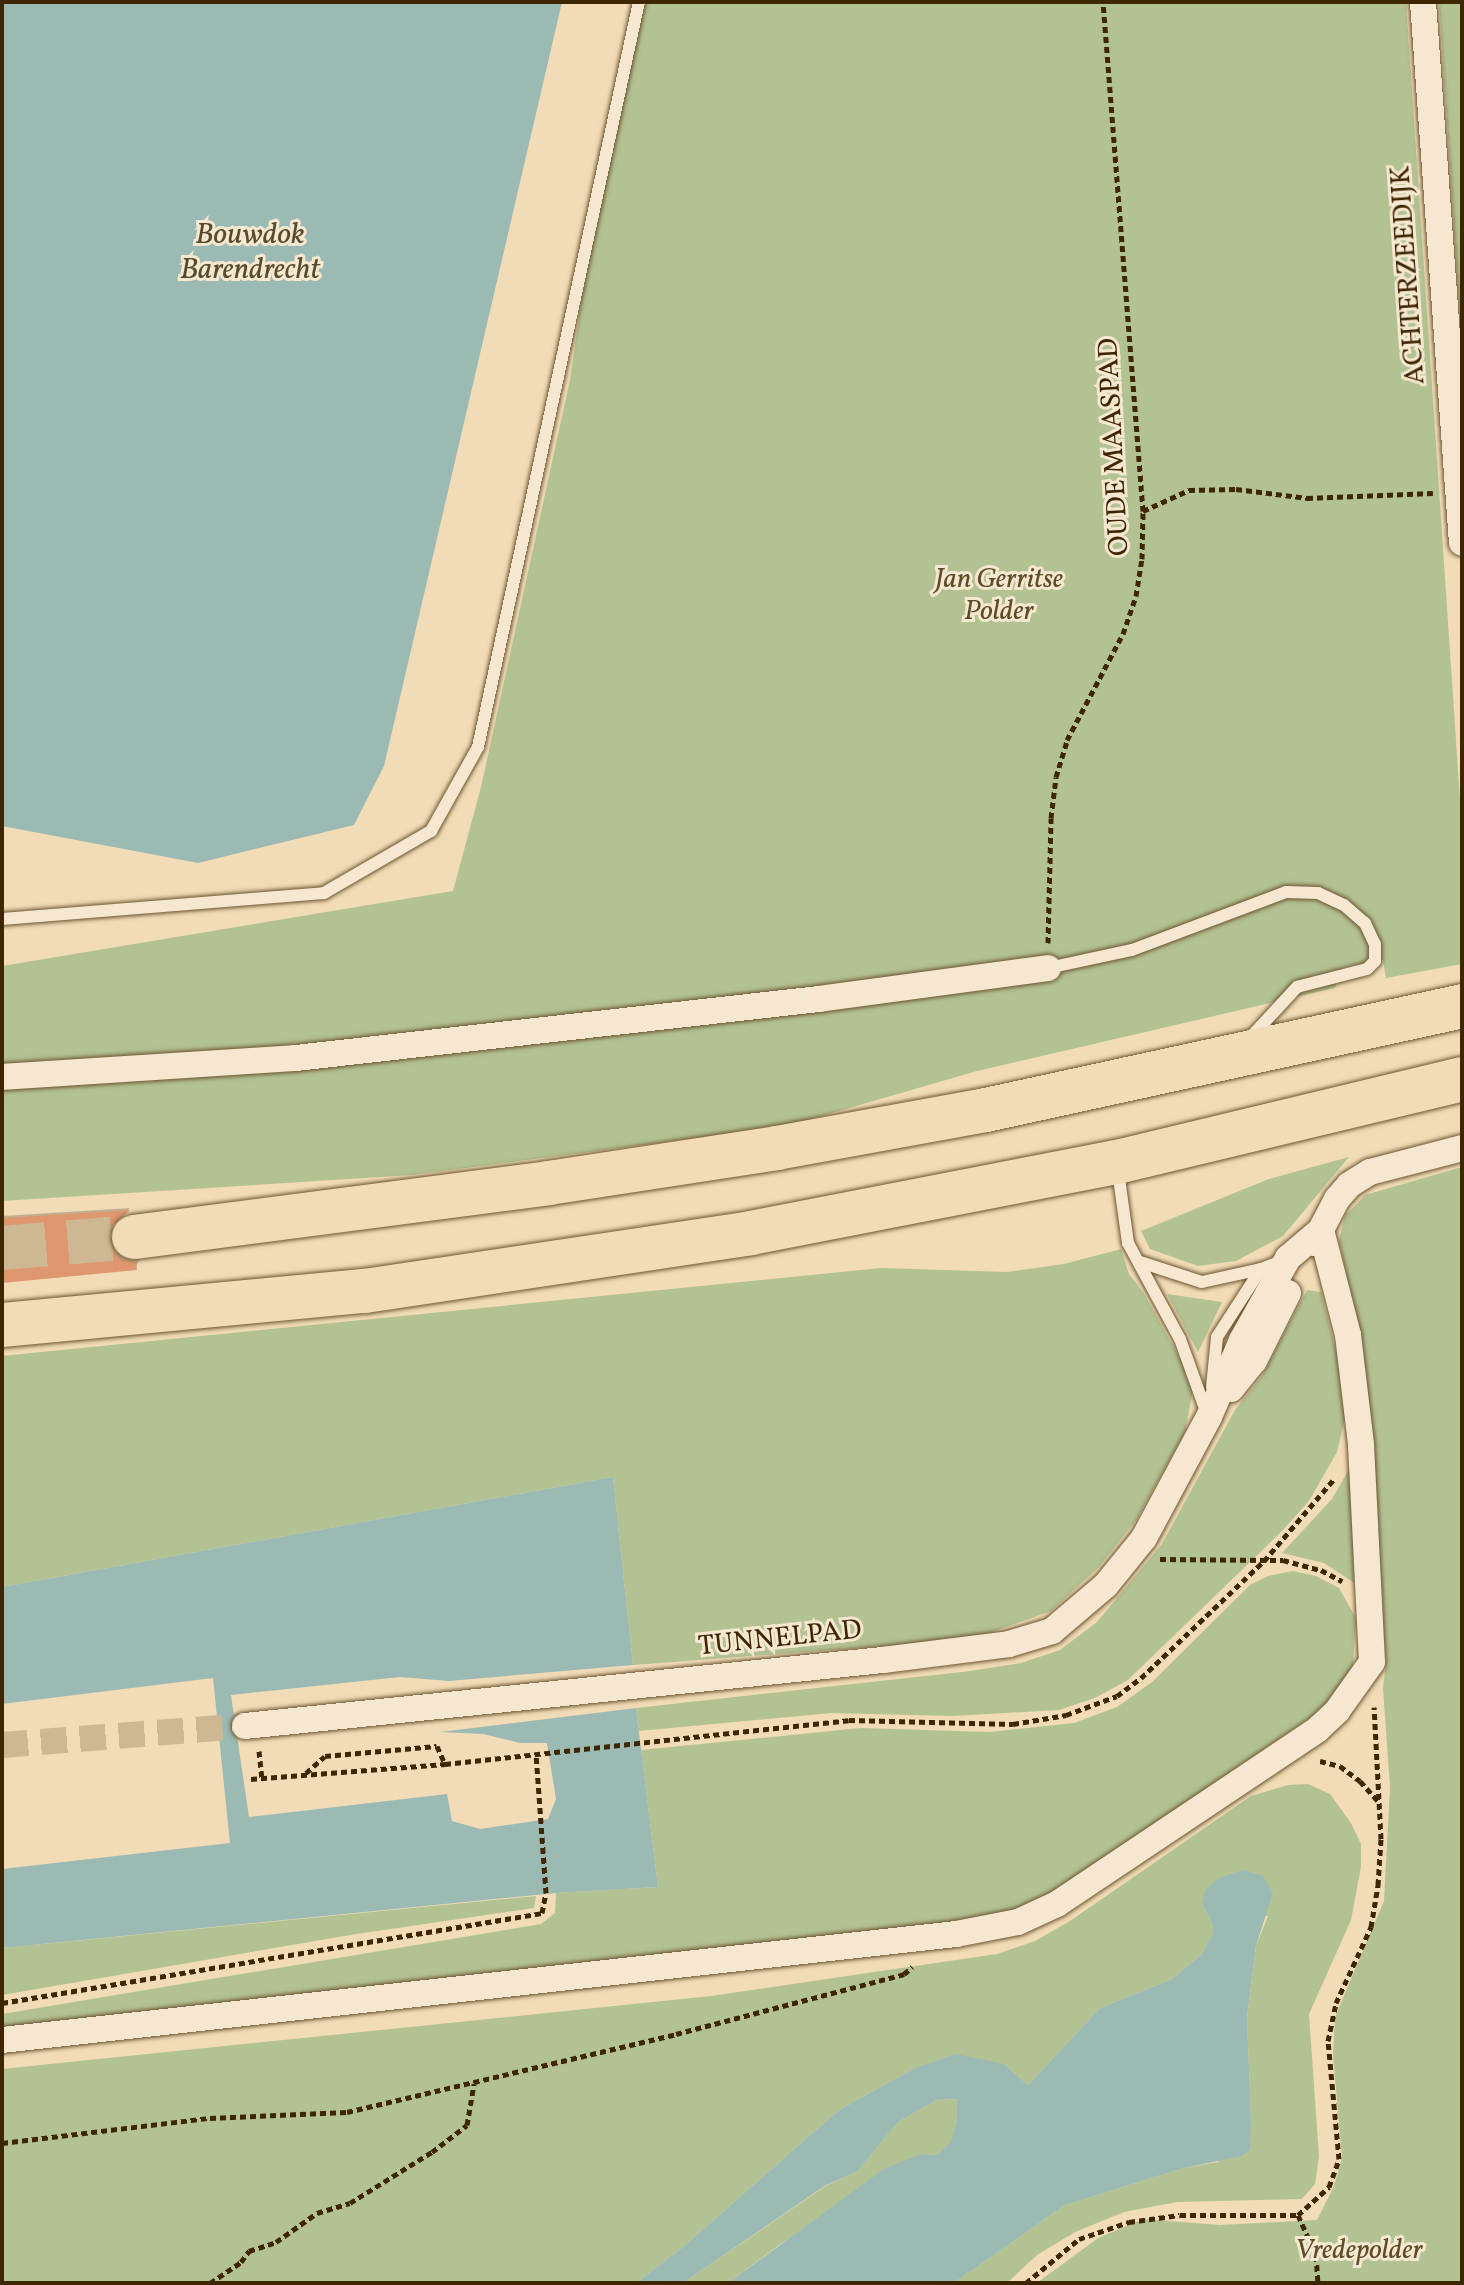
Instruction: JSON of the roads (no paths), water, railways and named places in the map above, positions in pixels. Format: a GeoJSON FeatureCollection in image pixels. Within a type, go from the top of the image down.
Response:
{"type":"FeatureCollection","features":[{"type":"Feature","properties":{"kind":"highway"},"geometry":{"type":"LineString","coordinates":[[134,1237],[549,1183],[777,1148],[1231,1058],[1462,1006]]}},
{"type":"Feature","properties":{"kind":"highway"},"geometry":{"type":"LineString","coordinates":[[2,1325],[365,1291],[751,1233],[1117,1162],[1462,1079]]}},
{"type":"Feature","properties":{"kind":"street","name":"ACHTERZEEDIJK"},"geometry":{"type":"LineString","coordinates":[[1423,2],[1462,543]]}},
{"type":"Feature","properties":{"kind":"street"},"geometry":{"type":"LineString","coordinates":[[2,1077],[296,1058],[819,999],[1048,968]]}},
{"type":"Feature","properties":{"kind":"street","name":"TUNNELPAD"},"geometry":{"type":"LineString","coordinates":[[1209,1417],[1254,1361],[1337,1199],[1370,1172],[1462,1148]]}},
{"type":"Feature","properties":{"kind":"street"},"geometry":{"type":"LineString","coordinates":[[2,2040],[956,1934],[1018,1922],[1057,1904],[1318,1729],[1337,1711],[1372,1662],[1361,1444],[1348,1335],[1321,1230]]}},
{"type":"Feature","properties":{"kind":"street","name":"TUNNELPAD"},"geometry":{"type":"LineString","coordinates":[[245,1726],[1009,1644],[1032,1639],[1060,1625],[1129,1559],[1209,1417],[1242,1340],[1288,1258],[1321,1230]]}},
{"type":"Feature","properties":{"kind":"lane"},"geometry":{"type":"LineString","coordinates":[[2,919],[324,893],[431,831],[478,747],[639,2]]}},
{"type":"Feature","properties":{"kind":"lane"},"geometry":{"type":"LineString","coordinates":[[1048,968],[1132,950],[1286,892],[1318,893],[1344,905],[1365,923],[1375,944],[1375,961],[1367,969],[1297,987],[1231,1058]]}},
{"type":"Feature","properties":{"kind":"lane"},"geometry":{"type":"LineString","coordinates":[[1117,1162],[1128,1243],[1180,1339],[1209,1417]]}},
{"type":"Feature","properties":{"kind":"lane","name":"TUNNELPAD"},"geometry":{"type":"LineString","coordinates":[[1209,1417],[1217,1337],[1261,1269],[1288,1258]]}},
{"type":"Feature","properties":{"kind":"lane"},"geometry":{"type":"LineString","coordinates":[[1140,1262],[1202,1282],[1261,1269]]}},
{"type":"Feature","properties":{"kind":"water","name":"Bouwdok Barendrecht"},"geometry":{"type":"Polygon","coordinates":[[[2,2],[562,2],[384,766],[354,825],[198,863],[2,826],[2,2]]]}},
{"type":"Feature","properties":{"kind":"water"},"geometry":{"type":"Polygon","coordinates":[[[613,1477],[633,1665],[449,1681],[400,1677],[231,1695],[249,1817],[447,1794],[452,1821],[480,1829],[548,1819],[556,1799],[547,1743],[520,1743],[483,1734],[440,1732],[636,1708],[658,1887],[556,1893],[2,1948],[2,1869],[230,1843],[213,1678],[2,1704],[2,1587],[613,1477]]]}},
{"type":"Feature","properties":{"kind":"water"},"geometry":{"type":"Polygon","coordinates":[[[1243,1870],[1263,1876],[1273,1893],[1256,1946],[1247,2017],[1250,2150],[1242,2156],[1184,2168],[1065,2205],[954,2283],[728,2283],[884,2169],[921,2154],[937,2155],[951,2142],[957,2121],[957,2099],[937,2100],[898,2122],[857,2172],[826,2185],[683,2283],[636,2283],[683,2247],[839,2110],[913,2069],[956,2054],[1004,2064],[1028,2085],[1100,2008],[1172,1979],[1201,1955],[1213,1934],[1213,1925],[1202,1904],[1205,1890],[1219,1878],[1243,1870]]]}},
{"type":"Feature","properties":{"kind":"tunnel"},"geometry":{"type":"LineString","coordinates":[[2,1248],[134,1237]]}},
{"type":"Feature","properties":{"kind":"tunnel"},"geometry":{"type":"LineString","coordinates":[[2,1745],[245,1726]]}},
{"type":"Feature","properties":{"kind":"park label","name":"Jan Gerritse Polder"},"geometry":{"type":"Point","coordinates":[999,596]}},
{"type":"Feature","properties":{"kind":"park label","name":"Vredepolder"},"geometry":{"type":"Point","coordinates":[1359,2251]}}]}
